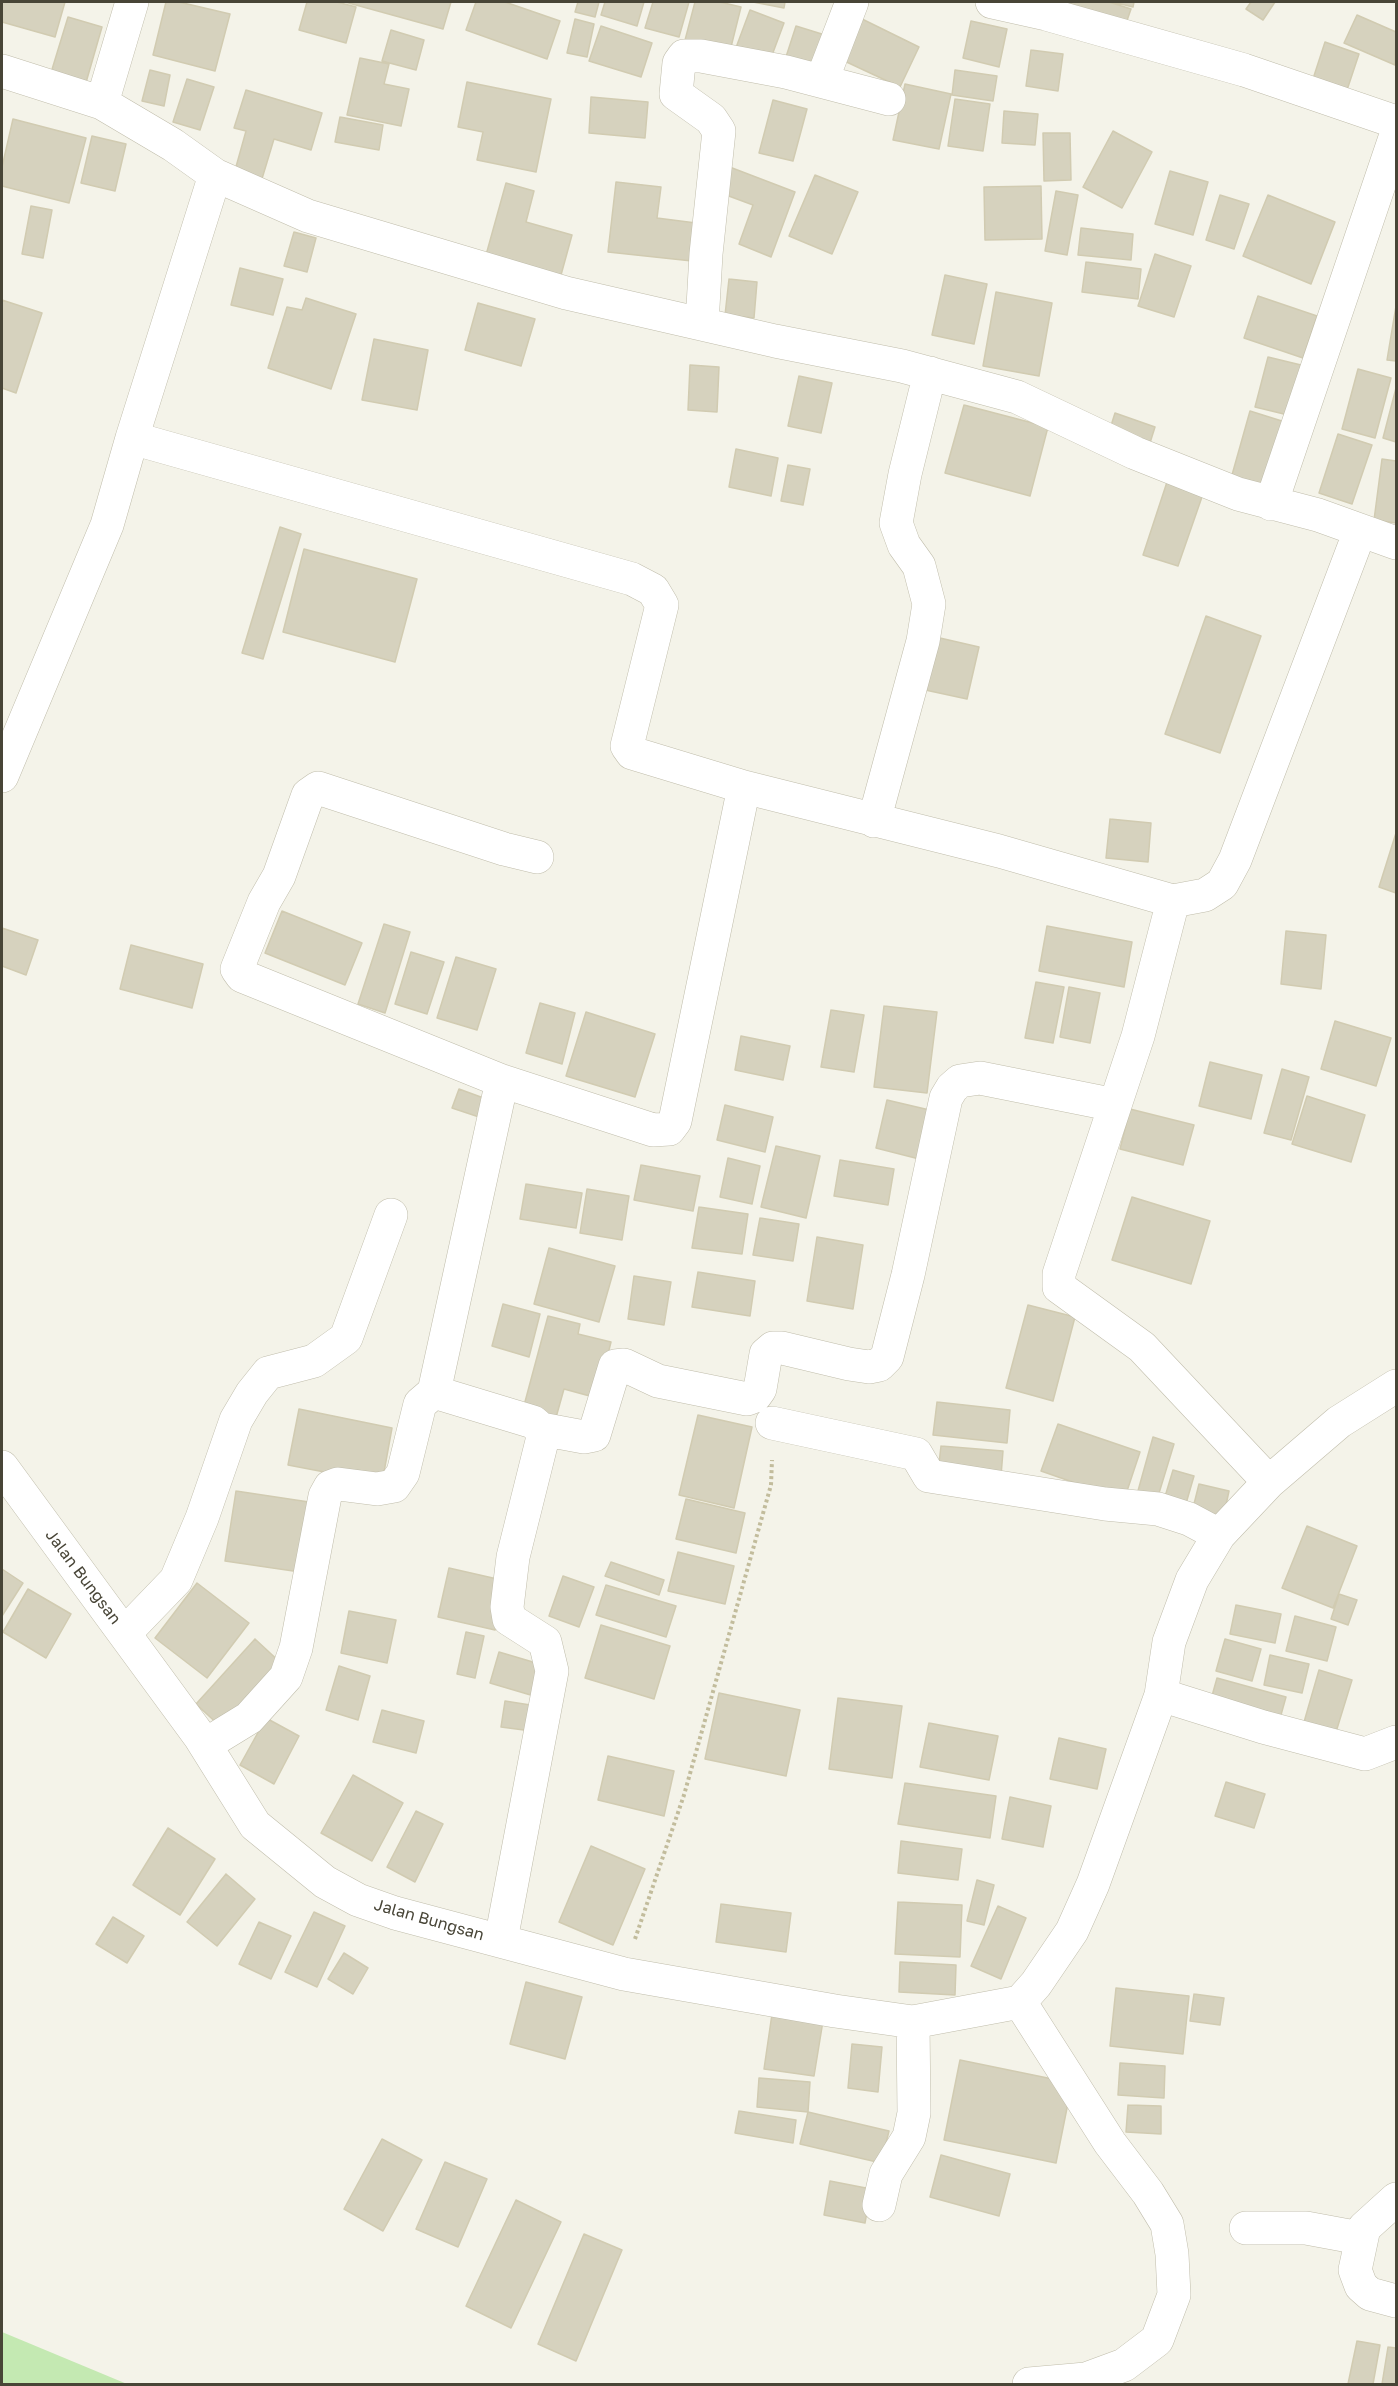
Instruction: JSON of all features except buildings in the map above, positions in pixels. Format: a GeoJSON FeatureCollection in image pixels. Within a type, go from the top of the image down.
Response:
{"type":"FeatureCollection","features":[{"type":"Feature","properties":{"kind":"street"},"geometry":{"type":"LineString","coordinates":[[102,104],[132,2]]}},
{"type":"Feature","properties":{"kind":"street"},"geometry":{"type":"LineString","coordinates":[[822,80],[852,2]]}},
{"type":"Feature","properties":{"kind":"street"},"geometry":{"type":"LineString","coordinates":[[992,2],[1048,8],[1245,70],[1396,122]]}},
{"type":"Feature","properties":{"kind":"street"},"geometry":{"type":"LineString","coordinates":[[702,324],[706,254],[719,130],[711,119],[676,94],[679,63],[684,56],[701,56],[822,80],[889,99]]}},
{"type":"Feature","properties":{"kind":"street"},"geometry":{"type":"LineString","coordinates":[[2,71],[102,104],[173,145],[215,175],[308,216],[566,293],[930,373],[1017,397],[1135,453],[1238,494],[1318,515],[1396,543]]}},
{"type":"Feature","properties":{"kind":"street"},"geometry":{"type":"LineString","coordinates":[[1271,504],[1396,135]]}},
{"type":"Feature","properties":{"kind":"street"},"geometry":{"type":"LineString","coordinates":[[2,776],[107,525],[215,175]]}},
{"type":"Feature","properties":{"kind":"street"},"geometry":{"type":"LineString","coordinates":[[874,821],[923,642],[929,604],[919,566],[904,545],[896,523],[904,474],[930,373]]}},
{"type":"Feature","properties":{"kind":"street"},"geometry":{"type":"LineString","coordinates":[[132,438],[633,579],[653,590],[662,605],[627,746],[632,753],[744,787],[999,851],[1173,901],[1205,896],[1222,884],[1235,860],[1360,531]]}},
{"type":"Feature","properties":{"kind":"street"},"geometry":{"type":"LineString","coordinates":[[537,857],[504,849],[318,788],[308,795],[279,876],[264,902],[237,969],[242,976],[502,1081],[652,1130],[669,1129],[675,1121],[744,787]]}},
{"type":"Feature","properties":{"kind":"street"},"geometry":{"type":"LineString","coordinates":[[1173,901],[1138,1036],[1059,1274],[1059,1287],[1142,1347],[1269,1482]]}},
{"type":"Feature","properties":{"kind":"street"},"geometry":{"type":"LineString","coordinates":[[434,1392],[533,1422],[541,1429],[584,1437],[594,1435],[615,1366],[624,1365],[658,1381],[747,1399],[755,1396],[760,1389],[766,1354],[773,1348],[783,1348],[849,1364],[869,1367],[879,1365],[887,1357],[908,1275],[946,1098],[952,1088],[960,1081],[970,1077],[980,1078],[1115,1105]]}},
{"type":"Feature","properties":{"kind":"street"},"geometry":{"type":"LineString","coordinates":[[205,1745],[249,1718],[286,1677],[296,1648],[324,1496],[330,1487],[338,1484],[377,1489],[394,1486],[403,1473],[420,1404],[434,1392],[502,1081]]}},
{"type":"Feature","properties":{"kind":"street"},"geometry":{"type":"LineString","coordinates":[[126,1633],[177,1580],[202,1518],[236,1420],[262,1380],[268,1373],[314,1362],[346,1338],[391,1215]]}},
{"type":"Feature","properties":{"kind":"street"},"geometry":{"type":"LineString","coordinates":[[1029,2385],[1086,2379],[1124,2366],[1157,2340],[1174,2295],[1172,2254],[1167,2224],[1148,2193],[1110,2143],[1020,2002],[1036,1984],[1072,1931],[1093,1884],[1161,1695],[1169,1642],[1192,1581],[1219,1535],[1269,1482],[1339,1422],[1396,1386]]}},
{"type":"Feature","properties":{"kind":"street"},"geometry":{"type":"LineString","coordinates":[[772,1423],[916,1454],[929,1476],[1105,1504],[1158,1509],[1189,1519],[1219,1535]]}},
{"type":"Feature","properties":{"kind":"street"},"geometry":{"type":"LineString","coordinates":[[501,1940],[552,1671],[545,1642],[509,1619],[507,1607],[513,1557],[543,1437],[541,1429]]}},
{"type":"Feature","properties":{"kind":"street","name":"Jalan Bungsan"},"geometry":{"type":"LineString","coordinates":[[2,1467],[126,1633],[205,1745],[255,1825],[324,1882],[358,1900],[395,1913],[624,1974],[913,2022],[1020,2002]]}},
{"type":"Feature","properties":{"kind":"street"},"geometry":{"type":"LineString","coordinates":[[1161,1695],[1263,1727],[1365,1754],[1396,1743]]}},
{"type":"Feature","properties":{"kind":"street"},"geometry":{"type":"LineString","coordinates":[[879,2205],[886,2174],[909,2137],[914,2114],[913,2022]]}},
{"type":"Feature","properties":{"kind":"street"},"geometry":{"type":"LineString","coordinates":[[1396,2199],[1364,2228],[1358,2254],[1361,2286],[1370,2294],[1396,2301]]}},
{"type":"Feature","properties":{"kind":"street"},"geometry":{"type":"LineString","coordinates":[[1246,2228],[1306,2228],[1358,2254]]}},
{"type":"Feature","properties":{"kind":"path"},"geometry":{"type":"LineString","coordinates":[[624,1974],[684,1794],[771,1485],[772,1423]]}},
{"type":"Feature","properties":{"kind":"green space"},"geometry":{"type":"Polygon","coordinates":[[[2,2332],[127,2384],[2,2384],[2,2332]]]}}]}
